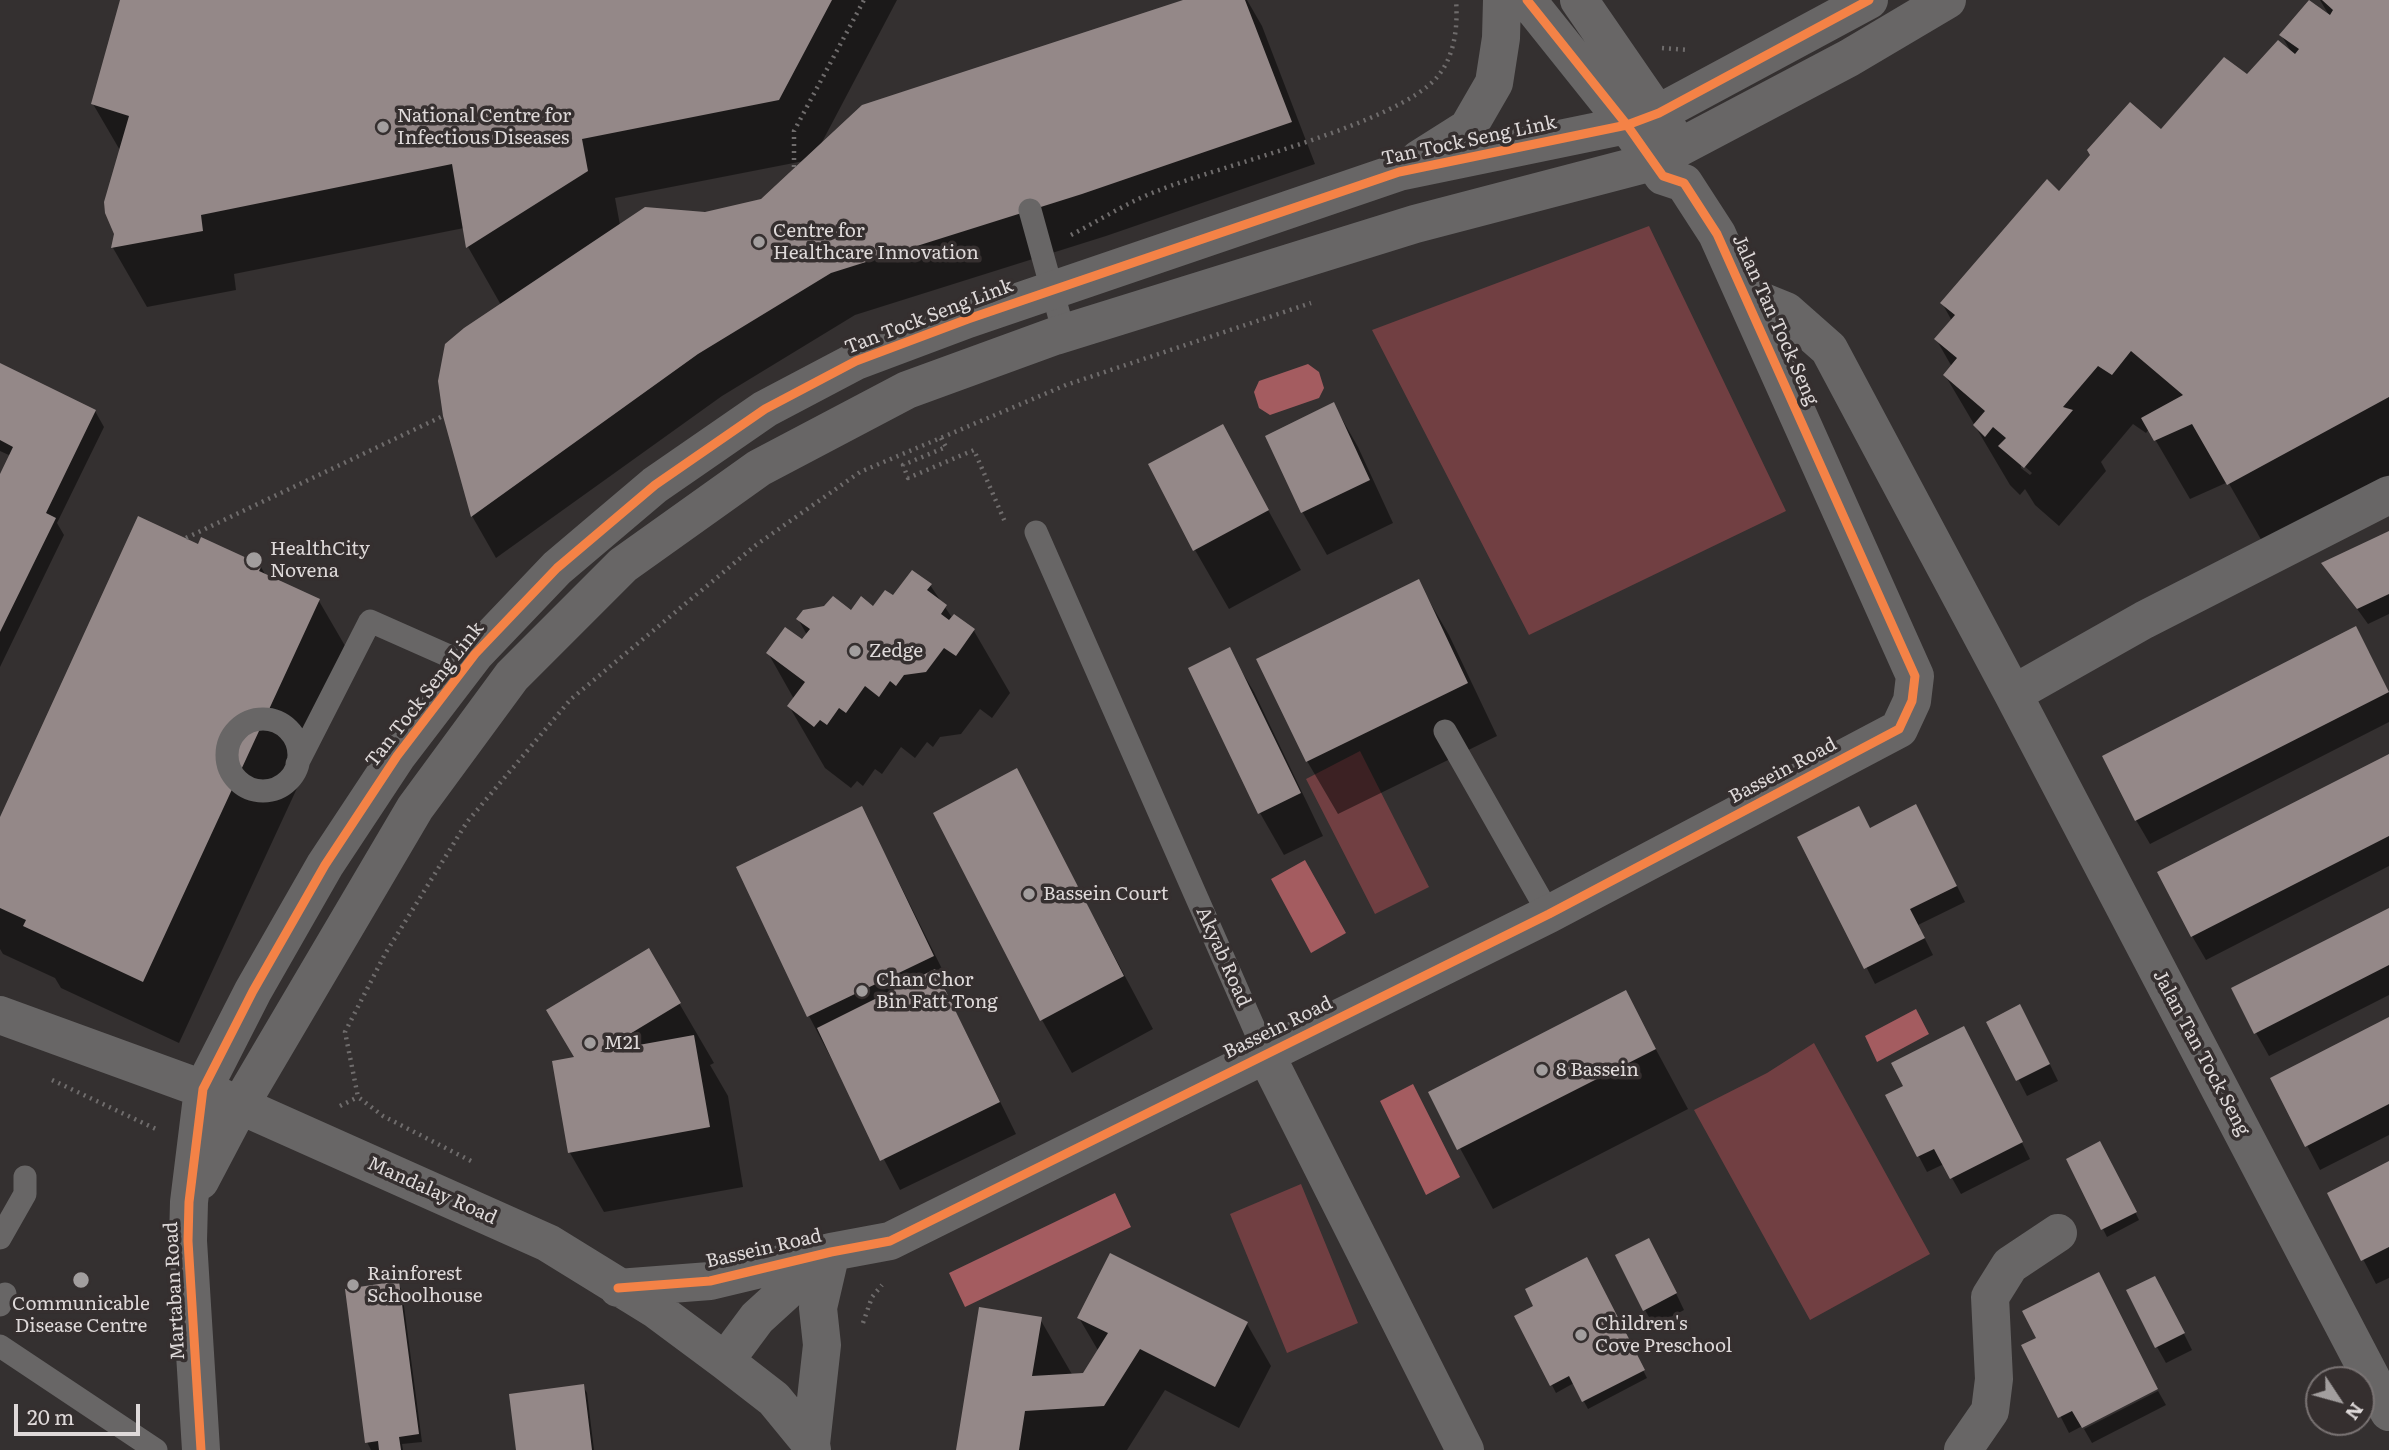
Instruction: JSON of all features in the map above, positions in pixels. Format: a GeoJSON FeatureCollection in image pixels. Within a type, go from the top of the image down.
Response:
{"type":"FeatureCollection","features":[{"type":"Feature","properties":{"kind":"street","name":"Tan Tock Seng Link"},"geometry":{"type":"LineString","coordinates":[[1399,172],[1468,128],[1494,83],[1501,38],[1502,0]]}},
{"type":"Feature","properties":{"kind":"street","name":"Jalan Tan Tock Seng"},"geometry":{"type":"LineString","coordinates":[[1527,0],[1643,119]]}},
{"type":"Feature","properties":{"kind":"street","name":"Jalan Tan Tock Seng"},"geometry":{"type":"LineString","coordinates":[[1579,0],[1643,119],[1717,234],[1915,676],[1912,701]]}},
{"type":"Feature","properties":{"kind":"street","name":"Tan Tock Seng Link"},"geometry":{"type":"LineString","coordinates":[[203,1089],[253,991],[325,865],[397,756],[467,664],[557,568],[655,485],[765,409],[856,361],[1399,172],[1643,119],[1868,0]]}},
{"type":"Feature","properties":{"kind":"street"},"geometry":{"type":"LineString","coordinates":[[240,1105],[415,808],[512,676],[624,565],[771,462],[907,390],[1064,333],[1415,224],[1672,165],[1947,0]]}},
{"type":"Feature","properties":{"kind":"street","name":"Jalan Tan Tock Seng"},"geometry":{"type":"LineString","coordinates":[[1744,294],[1786,311],[1829,349],[2014,694],[2389,1412]]}},
{"type":"Feature","properties":{"kind":"street"},"geometry":{"type":"LineString","coordinates":[[2014,694],[2144,620],[2389,495]]}},
{"type":"Feature","properties":{"kind":"street","name":"Bassein Road"},"geometry":{"type":"LineString","coordinates":[[618,1288],[710,1281],[890,1241],[1265,1053],[1549,915],[1899,729],[1912,701]]}},
{"type":"Feature","properties":{"kind":"street","name":"Mandalay Road"},"geometry":{"type":"LineString","coordinates":[[0,1015],[203,1089],[548,1243],[655,1309],[726,1361],[774,1399],[812,1447]]}},
{"type":"Feature","properties":{"kind":"street","name":"Akyab Road"},"geometry":{"type":"LineString","coordinates":[[1265,1053],[1465,1450]]}},
{"type":"Feature","properties":{"kind":"street","name":"Martaban Road"},"geometry":{"type":"LineString","coordinates":[[201,1450],[188,1241],[189,1202],[203,1089]]}},
{"type":"Feature","properties":{"kind":"street","name":"Martaban Road"},"geometry":{"type":"LineString","coordinates":[[189,1202],[240,1105]]}},
{"type":"Feature","properties":{"kind":"street"},"geometry":{"type":"LineString","coordinates":[[1963,1450],[1990,1411],[1994,1379],[1990,1297],[2010,1265],[2058,1233]]}},
{"type":"Feature","properties":{"kind":"street","name":"Bassein Road"},"geometry":{"type":"LineString","coordinates":[[726,1361],[757,1318],[831,1252]]}},
{"type":"Feature","properties":{"kind":"street","name":"Bassein Road"},"geometry":{"type":"LineString","coordinates":[[812,1447],[822,1345],[818,1308],[831,1252]]}},
{"type":"Feature","properties":{"kind":"lane"},"geometry":{"type":"LineString","coordinates":[[1030,210],[1064,333]]}},
{"type":"Feature","properties":{"kind":"lane","name":"Akyab Road"},"geometry":{"type":"LineString","coordinates":[[1036,532],[1265,1053]]}},
{"type":"Feature","properties":{"kind":"lane"},"geometry":{"type":"LineString","coordinates":[[297,764],[370,621],[467,664]]}},
{"type":"Feature","properties":{"kind":"lane"},"geometry":{"type":"LineString","coordinates":[[1445,731],[1549,915]]}},
{"type":"Feature","properties":{"kind":"lane"},"geometry":{"type":"LineString","coordinates":[[0,1238],[25,1194],[25,1177]]}},
{"type":"Feature","properties":{"kind":"lane"},"geometry":{"type":"LineString","coordinates":[[0,1346],[156,1450]]}},
{"type":"Feature","properties":{"kind":"path"},"geometry":{"type":"LineString","coordinates":[[794,167],[794,131],[864,0]]}},
{"type":"Feature","properties":{"kind":"path"},"geometry":{"type":"LineString","coordinates":[[1041,251],[1156,191],[1361,121],[1410,99],[1438,76],[1452,51],[1458,20],[1456,0]]}},
{"type":"Feature","properties":{"kind":"path"},"geometry":{"type":"LineString","coordinates":[[473,1162],[441,1143],[383,1116],[358,1097],[345,1032],[385,954],[467,822],[571,699],[756,545],[860,472],[1066,385],[1324,298]]}},
{"type":"Feature","properties":{"kind":"path"},"geometry":{"type":"LineString","coordinates":[[186,538],[443,416]]}},
{"type":"Feature","properties":{"kind":"path"},"geometry":{"type":"LineString","coordinates":[[942,438],[946,447],[904,465],[908,478],[974,450]]}},
{"type":"Feature","properties":{"kind":"path"},"geometry":{"type":"LineString","coordinates":[[48,1079],[196,1148]]}},
{"type":"Feature","properties":{"kind":"shaded area"},"geometry":{"type":"Polygon","coordinates":[[[1649,226],[1786,511],[1529,635],[1372,330],[1649,226]]]}},
{"type":"Feature","properties":{"kind":"shaded area"},"geometry":{"type":"Polygon","coordinates":[[[1308,364],[1319,372],[1324,388],[1319,398],[1270,415],[1259,408],[1254,392],[1259,381],[1308,364]]]}},
{"type":"Feature","properties":{"kind":"shaded area"},"geometry":{"type":"Polygon","coordinates":[[[1360,751],[1429,887],[1375,914],[1306,779],[1360,751]]]}},
{"type":"Feature","properties":{"kind":"shaded area"},"geometry":{"type":"Polygon","coordinates":[[[1305,860],[1346,933],[1311,953],[1271,879],[1305,860]]]}},
{"type":"Feature","properties":{"kind":"shaded area"},"geometry":{"type":"Polygon","coordinates":[[[1916,1009],[1929,1034],[1877,1062],[1865,1036],[1916,1009]]]}},
{"type":"Feature","properties":{"kind":"shaded area"},"geometry":{"type":"Polygon","coordinates":[[[1814,1043],[1930,1254],[1810,1320],[1694,1110],[1767,1073],[1814,1043]]]}},
{"type":"Feature","properties":{"kind":"shaded area"},"geometry":{"type":"Polygon","coordinates":[[[1413,1084],[1460,1177],[1426,1195],[1380,1101],[1413,1084]]]}},
{"type":"Feature","properties":{"kind":"shaded area"},"geometry":{"type":"Polygon","coordinates":[[[1301,1184],[1358,1323],[1287,1353],[1230,1214],[1301,1184]]]}},
{"type":"Feature","properties":{"kind":"shaded area"},"geometry":{"type":"Polygon","coordinates":[[[1115,1193],[1131,1227],[965,1307],[949,1273],[1115,1193]]]}},
{"type":"Feature","properties":{"kind":"building","name":"National Centre for Infectious Diseases"},"geometry":{"type":"Polygon","coordinates":[[[120,0],[832,0],[779,100],[582,139],[588,171],[466,248],[452,164],[201,215],[203,231],[111,248],[114,234],[105,213],[104,202],[129,116],[91,104],[120,0]]]}},
{"type":"Feature","properties":{"kind":"building","name":"Centre for Healthcare Innovation"},"geometry":{"type":"Polygon","coordinates":[[[1183,0],[1245,0],[1292,122],[1082,194],[831,273],[698,354],[471,517],[443,416],[438,381],[445,344],[464,328],[645,207],[705,212],[761,199],[862,105],[1183,0]]]}},
{"type":"Feature","properties":{"kind":"building"},"geometry":{"type":"Polygon","coordinates":[[[2309,0],[2330,15],[2333,10],[2322,0],[2389,0],[2389,397],[2227,485],[2192,424],[2154,441],[2141,418],[2183,395],[2131,351],[2112,375],[2098,366],[2063,407],[2073,410],[2024,468],[1998,446],[2006,438],[1993,427],[1985,437],[1973,425],[1985,411],[1943,375],[1957,358],[1934,339],[1955,315],[1940,303],[2047,179],[2059,191],[2090,155],[2087,150],[2130,102],[2161,129],[2224,57],[2247,74],[2278,40],[2295,54],[2299,49],[2279,35],[2309,0]]]}},
{"type":"Feature","properties":{"kind":"building"},"geometry":{"type":"Polygon","coordinates":[[[0,363],[96,410],[46,513],[56,518],[0,632],[0,474],[13,447],[0,440],[0,363]]]}},
{"type":"Feature","properties":{"kind":"building"},"geometry":{"type":"Polygon","coordinates":[[[1334,402],[1370,480],[1301,513],[1265,436],[1334,402]]]}},
{"type":"Feature","properties":{"kind":"building"},"geometry":{"type":"Polygon","coordinates":[[[1223,424],[1269,510],[1193,551],[1148,464],[1223,424]]]}},
{"type":"Feature","properties":{"kind":"building"},"geometry":{"type":"Polygon","coordinates":[[[138,516],[198,544],[201,537],[262,565],[259,571],[320,599],[143,982],[23,926],[26,920],[0,908],[0,817],[138,516]]]}},
{"type":"Feature","properties":{"kind":"building"},"geometry":{"type":"Polygon","coordinates":[[[2389,531],[2389,594],[2357,609],[2321,563],[2389,531]]]}},
{"type":"Feature","properties":{"kind":"building","name":"Zedge"},"geometry":{"type":"Polygon","coordinates":[[[912,570],[932,584],[927,590],[947,605],[941,614],[949,620],[954,614],[975,629],[956,656],[944,648],[926,672],[904,675],[896,686],[890,681],[879,697],[865,686],[846,713],[839,708],[827,725],[820,720],[814,727],[787,706],[805,682],[766,653],[785,627],[802,639],[810,629],[796,619],[803,610],[824,606],[833,596],[851,610],[861,596],[873,606],[885,590],[893,595],[912,570]]]}},
{"type":"Feature","properties":{"kind":"building"},"geometry":{"type":"Polygon","coordinates":[[[1419,579],[1468,683],[1306,762],[1256,659],[1419,579]]]}},
{"type":"Feature","properties":{"kind":"building"},"geometry":{"type":"Polygon","coordinates":[[[2356,626],[2389,692],[2135,821],[2102,756],[2356,626]]]}},
{"type":"Feature","properties":{"kind":"building"},"geometry":{"type":"Polygon","coordinates":[[[1230,647],[1301,793],[1258,814],[1188,668],[1230,647]]]}},
{"type":"Feature","properties":{"kind":"building"},"geometry":{"type":"Polygon","coordinates":[[[2389,754],[2389,836],[2191,937],[2157,872],[2389,754]]]}},
{"type":"Feature","properties":{"kind":"building","name":"Bassein Court"},"geometry":{"type":"Polygon","coordinates":[[[1017,768],[1124,976],[1040,1021],[933,813],[1017,768]]]}},
{"type":"Feature","properties":{"kind":"building"},"geometry":{"type":"Polygon","coordinates":[[[1916,804],[1957,886],[1910,909],[1925,938],[1864,969],[1797,837],[1859,806],[1870,828],[1916,804]]]}},
{"type":"Feature","properties":{"kind":"building"},"geometry":{"type":"Polygon","coordinates":[[[862,806],[934,956],[807,1017],[736,867],[862,806]]]}},
{"type":"Feature","properties":{"kind":"building"},"geometry":{"type":"Polygon","coordinates":[[[2389,908],[2389,965],[2254,1034],[2231,988],[2389,908]]]}},
{"type":"Feature","properties":{"kind":"building","name":"M21"},"geometry":{"type":"Polygon","coordinates":[[[649,948],[681,1003],[600,1052],[694,1035],[710,1127],[568,1153],[552,1061],[574,1057],[546,1010],[649,948]]]}},
{"type":"Feature","properties":{"kind":"building"},"geometry":{"type":"Polygon","coordinates":[[[935,969],[1000,1102],[880,1161],[817,1028],[935,969]]]}},
{"type":"Feature","properties":{"kind":"building","name":"8 Bassein"},"geometry":{"type":"Polygon","coordinates":[[[1626,990],[1656,1049],[1457,1150],[1428,1092],[1626,990]]]}},
{"type":"Feature","properties":{"kind":"building"},"geometry":{"type":"Polygon","coordinates":[[[2020,1004],[2050,1064],[2016,1081],[1986,1022],[2020,1004]]]}},
{"type":"Feature","properties":{"kind":"building"},"geometry":{"type":"Polygon","coordinates":[[[2389,1017],[2389,1104],[2305,1147],[2270,1078],[2389,1017]]]}},
{"type":"Feature","properties":{"kind":"building"},"geometry":{"type":"Polygon","coordinates":[[[1964,1026],[2023,1142],[1950,1179],[1934,1149],[1917,1157],[1885,1095],[1903,1086],[1891,1063],[1964,1026]]]}},
{"type":"Feature","properties":{"kind":"building"},"geometry":{"type":"Polygon","coordinates":[[[2100,1141],[2137,1212],[2101,1230],[2066,1159],[2100,1141]]]}},
{"type":"Feature","properties":{"kind":"building"},"geometry":{"type":"Polygon","coordinates":[[[2389,1161],[2389,1247],[2361,1261],[2327,1193],[2389,1161]]]}},
{"type":"Feature","properties":{"kind":"building"},"geometry":{"type":"Polygon","coordinates":[[[1649,1238],[1677,1293],[1643,1311],[1615,1255],[1649,1238]]]}},
{"type":"Feature","properties":{"kind":"building"},"geometry":{"type":"Polygon","coordinates":[[[1110,1253],[1248,1322],[1215,1387],[1140,1349],[1104,1406],[1025,1411],[1019,1450],[956,1450],[979,1307],[1042,1317],[1032,1376],[1083,1373],[1108,1333],[1077,1318],[1110,1253]]]}},
{"type":"Feature","properties":{"kind":"building"},"geometry":{"type":"Polygon","coordinates":[[[1587,1257],[1645,1370],[1582,1402],[1569,1376],[1550,1386],[1514,1316],[1533,1306],[1525,1289],[1587,1257]]]}},
{"type":"Feature","properties":{"kind":"building"},"geometry":{"type":"Polygon","coordinates":[[[2099,1272],[2158,1389],[2082,1428],[2072,1411],[2058,1418],[2021,1345],[2036,1338],[2022,1311],[2099,1272]]]}},
{"type":"Feature","properties":{"kind":"building"},"geometry":{"type":"Polygon","coordinates":[[[2155,1276],[2185,1333],[2155,1348],[2126,1290],[2155,1276]]]}},
{"type":"Feature","properties":{"kind":"building"},"geometry":{"type":"Polygon","coordinates":[[[399,1281],[419,1434],[399,1437],[401,1450],[379,1450],[378,1441],[365,1443],[345,1289],[399,1281]]]}},
{"type":"Feature","properties":{"kind":"building"},"geometry":{"type":"Polygon","coordinates":[[[584,1384],[592,1450],[516,1450],[509,1394],[584,1384]]]}},
{"type":"Feature","properties":{"kind":"cycle path"},"geometry":{"type":"LineString","coordinates":[[618,1288],[710,1281],[890,1241],[1549,914],[1899,729],[1912,701],[1915,676],[1717,234],[1684,183],[1663,176],[1627,125],[1527,0]]}},
{"type":"Feature","properties":{"kind":"cycle path"},"geometry":{"type":"LineString","coordinates":[[201,1450],[188,1241],[189,1202],[203,1089],[253,991],[325,865],[397,756],[475,654],[557,568],[655,485],[765,409],[856,361],[968,319],[1399,172],[1627,125],[1659,113],[1869,0]]}},
{"type":"Feature","properties":{"kind":"place","name":"National Centre for Infectious Diseases"},"geometry":{"type":"Point","coordinates":[383,127]}},
{"type":"Feature","properties":{"kind":"place","name":"Centre for Healthcare Innovation"},"geometry":{"type":"Point","coordinates":[759,242]}},
{"type":"Feature","properties":{"kind":"place","name":"HealthCity Novena"},"geometry":{"type":"Point","coordinates":[254,560]}},
{"type":"Feature","properties":{"kind":"place","name":"Zedge"},"geometry":{"type":"Point","coordinates":[855,651]}},
{"type":"Feature","properties":{"kind":"place","name":"Bassein Court"},"geometry":{"type":"Point","coordinates":[1029,894]}},
{"type":"Feature","properties":{"kind":"place","name":"Chan Chor Bin Fatt Tong"},"geometry":{"type":"Point","coordinates":[862,991]}},
{"type":"Feature","properties":{"kind":"place","name":"M21"},"geometry":{"type":"Point","coordinates":[590,1043]}},
{"type":"Feature","properties":{"kind":"place","name":"8 Bassein"},"geometry":{"type":"Point","coordinates":[1542,1070]}},
{"type":"Feature","properties":{"kind":"place","name":"Communicable Disease Centre"},"geometry":{"type":"Point","coordinates":[81,1280]}},
{"type":"Feature","properties":{"kind":"place","name":"Rainforest Schoolhouse"},"geometry":{"type":"Point","coordinates":[353,1285]}},
{"type":"Feature","properties":{"kind":"place","name":"Children's Cove Preschool"},"geometry":{"type":"Point","coordinates":[1581,1335]}}]}
